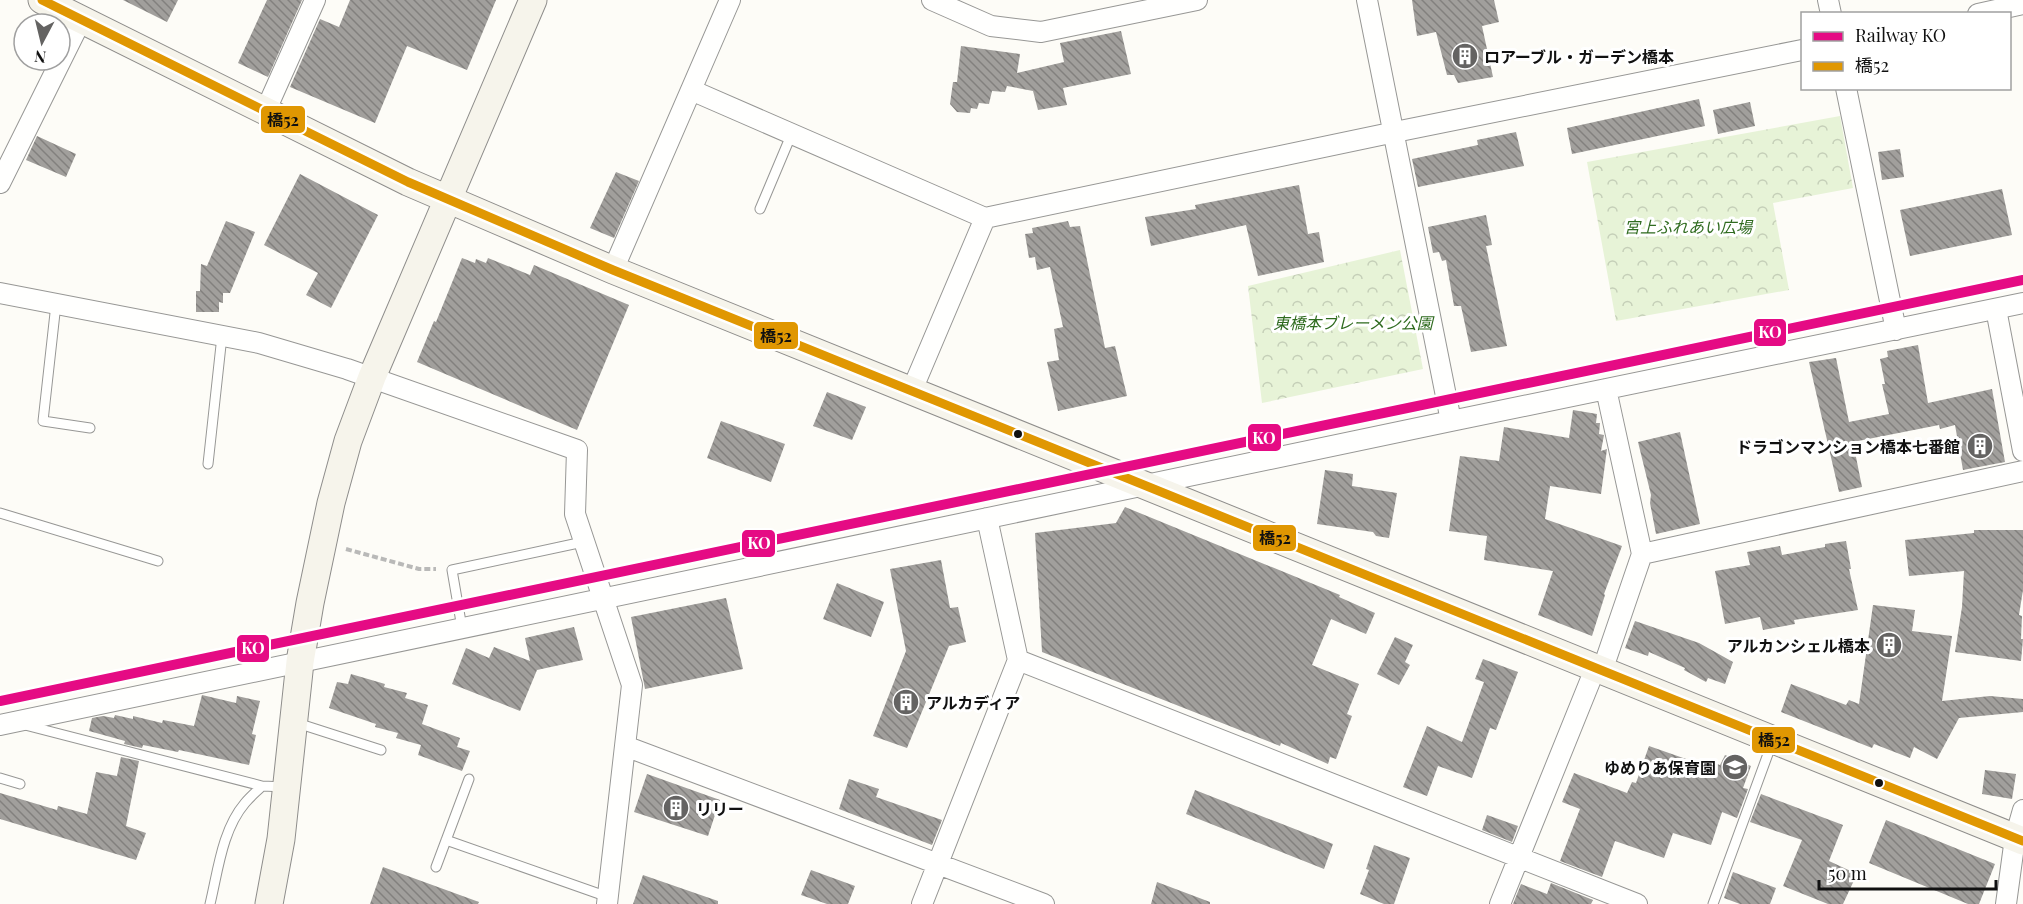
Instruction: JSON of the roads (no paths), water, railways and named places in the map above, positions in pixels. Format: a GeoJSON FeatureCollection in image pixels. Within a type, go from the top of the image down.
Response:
{"type":"FeatureCollection","features":[{"type":"Feature","properties":{"kind":"street"},"geometry":{"type":"LineString","coordinates":[[42,0],[447,200],[613,270],[2019,839]]}},
{"type":"Feature","properties":{"kind":"street"},"geometry":{"type":"LineString","coordinates":[[265,112],[315,0]]}},
{"type":"Feature","properties":{"kind":"street"},"geometry":{"type":"LineString","coordinates":[[269,904],[281,839],[275,787],[294,722],[300,662],[310,603],[331,503],[348,441],[372,377],[533,0]]}},
{"type":"Feature","properties":{"kind":"street"},"geometry":{"type":"LineString","coordinates":[[613,270],[730,0]]}},
{"type":"Feature","properties":{"kind":"street"},"geometry":{"type":"LineString","coordinates":[[932,0],[991,26],[1041,32],[1197,0]]}},
{"type":"Feature","properties":{"kind":"street"},"geometry":{"type":"LineString","coordinates":[[1367,0],[1451,421]]}},
{"type":"Feature","properties":{"kind":"street"},"geometry":{"type":"LineString","coordinates":[[1987,12],[2023,4]]}},
{"type":"Feature","properties":{"kind":"street"},"geometry":{"type":"LineString","coordinates":[[0,183],[81,20]]}},
{"type":"Feature","properties":{"kind":"street"},"geometry":{"type":"LineString","coordinates":[[691,90],[985,219],[1395,132],[1801,50]]}},
{"type":"Feature","properties":{"kind":"street"},"geometry":{"type":"LineString","coordinates":[[1846,90],[1896,330]]}},
{"type":"Feature","properties":{"kind":"street"},"geometry":{"type":"LineString","coordinates":[[912,390],[985,219]]}},
{"type":"Feature","properties":{"kind":"street"},"geometry":{"type":"LineString","coordinates":[[0,293],[259,343],[372,377],[577,450],[575,514],[632,685],[607,900]]}},
{"type":"Feature","properties":{"kind":"street"},"geometry":{"type":"LineString","coordinates":[[7,723],[2023,303]]}},
{"type":"Feature","properties":{"kind":"street"},"geometry":{"type":"LineString","coordinates":[[1996,309],[2023,451]]}},
{"type":"Feature","properties":{"kind":"street"},"geometry":{"type":"LineString","coordinates":[[1500,904],[1598,670],[1642,554],[1606,389]]}},
{"type":"Feature","properties":{"kind":"street"},"geometry":{"type":"LineString","coordinates":[[1642,554],[2023,471]]}},
{"type":"Feature","properties":{"kind":"street"},"geometry":{"type":"LineString","coordinates":[[922,904],[1018,660],[987,518]]}},
{"type":"Feature","properties":{"kind":"street"},"geometry":{"type":"LineString","coordinates":[[1018,660],[1637,904]]}},
{"type":"Feature","properties":{"kind":"street"},"geometry":{"type":"LineString","coordinates":[[625,746],[1044,904]]}},
{"type":"Feature","properties":{"kind":"street"},"geometry":{"type":"LineString","coordinates":[[2006,904],[2023,810]]}},
{"type":"Feature","properties":{"kind":"lane"},"geometry":{"type":"LineString","coordinates":[[760,209],[792,133]]}},
{"type":"Feature","properties":{"kind":"lane"},"geometry":{"type":"LineString","coordinates":[[56,304],[43,421],[90,428]]}},
{"type":"Feature","properties":{"kind":"lane"},"geometry":{"type":"LineString","coordinates":[[208,464],[222,336]]}},
{"type":"Feature","properties":{"kind":"lane"},"geometry":{"type":"LineString","coordinates":[[0,513],[158,561]]}},
{"type":"Feature","properties":{"kind":"lane"},"geometry":{"type":"LineString","coordinates":[[462,628],[452,570],[583,542]]}},
{"type":"Feature","properties":{"kind":"lane"},"geometry":{"type":"LineString","coordinates":[[294,722],[381,750]]}},
{"type":"Feature","properties":{"kind":"lane"},"geometry":{"type":"LineString","coordinates":[[7,723],[275,787]]}},
{"type":"Feature","properties":{"kind":"lane"},"geometry":{"type":"LineString","coordinates":[[1713,904],[1773,741]]}},
{"type":"Feature","properties":{"kind":"lane"},"geometry":{"type":"LineString","coordinates":[[0,778],[20,784]]}},
{"type":"Feature","properties":{"kind":"lane"},"geometry":{"type":"LineString","coordinates":[[436,867],[469,778]]}},
{"type":"Feature","properties":{"kind":"lane"},"geometry":{"type":"LineString","coordinates":[[210,904],[226,838],[235,817],[245,803],[275,787]]}},
{"type":"Feature","properties":{"kind":"lane"},"geometry":{"type":"LineString","coordinates":[[446,840],[607,900]]}},
{"type":"Feature","properties":{"kind":"rail line","name":"KO"},"geometry":{"type":"LineString","coordinates":[[0,701],[2023,280]]}},
{"type":"Feature","properties":{"kind":"place","name":"ロアーブル・ガーデン橋本"},"geometry":{"type":"Point","coordinates":[1465,56]}},
{"type":"Feature","properties":{"kind":"place","name":"ドラゴンマンション橋本七番館"},"geometry":{"type":"Point","coordinates":[1980,446]}},
{"type":"Feature","properties":{"kind":"place","name":"アルカンシェル橋本"},"geometry":{"type":"Point","coordinates":[1889,645]}},
{"type":"Feature","properties":{"kind":"place","name":"アルカディア"},"geometry":{"type":"Point","coordinates":[906,702]}},
{"type":"Feature","properties":{"kind":"place","name":"ゆめりあ保育園"},"geometry":{"type":"Point","coordinates":[1735,767]}},
{"type":"Feature","properties":{"kind":"place","name":"リリー"},"geometry":{"type":"Point","coordinates":[676,808]}},
{"type":"Feature","properties":{"kind":"park label","name":"宮上ふれあい広場"},"geometry":{"type":"Point","coordinates":[1688,226]}},
{"type":"Feature","properties":{"kind":"park label","name":"東橋本ブレーメン公園"},"geometry":{"type":"Point","coordinates":[1353,322]}}]}
